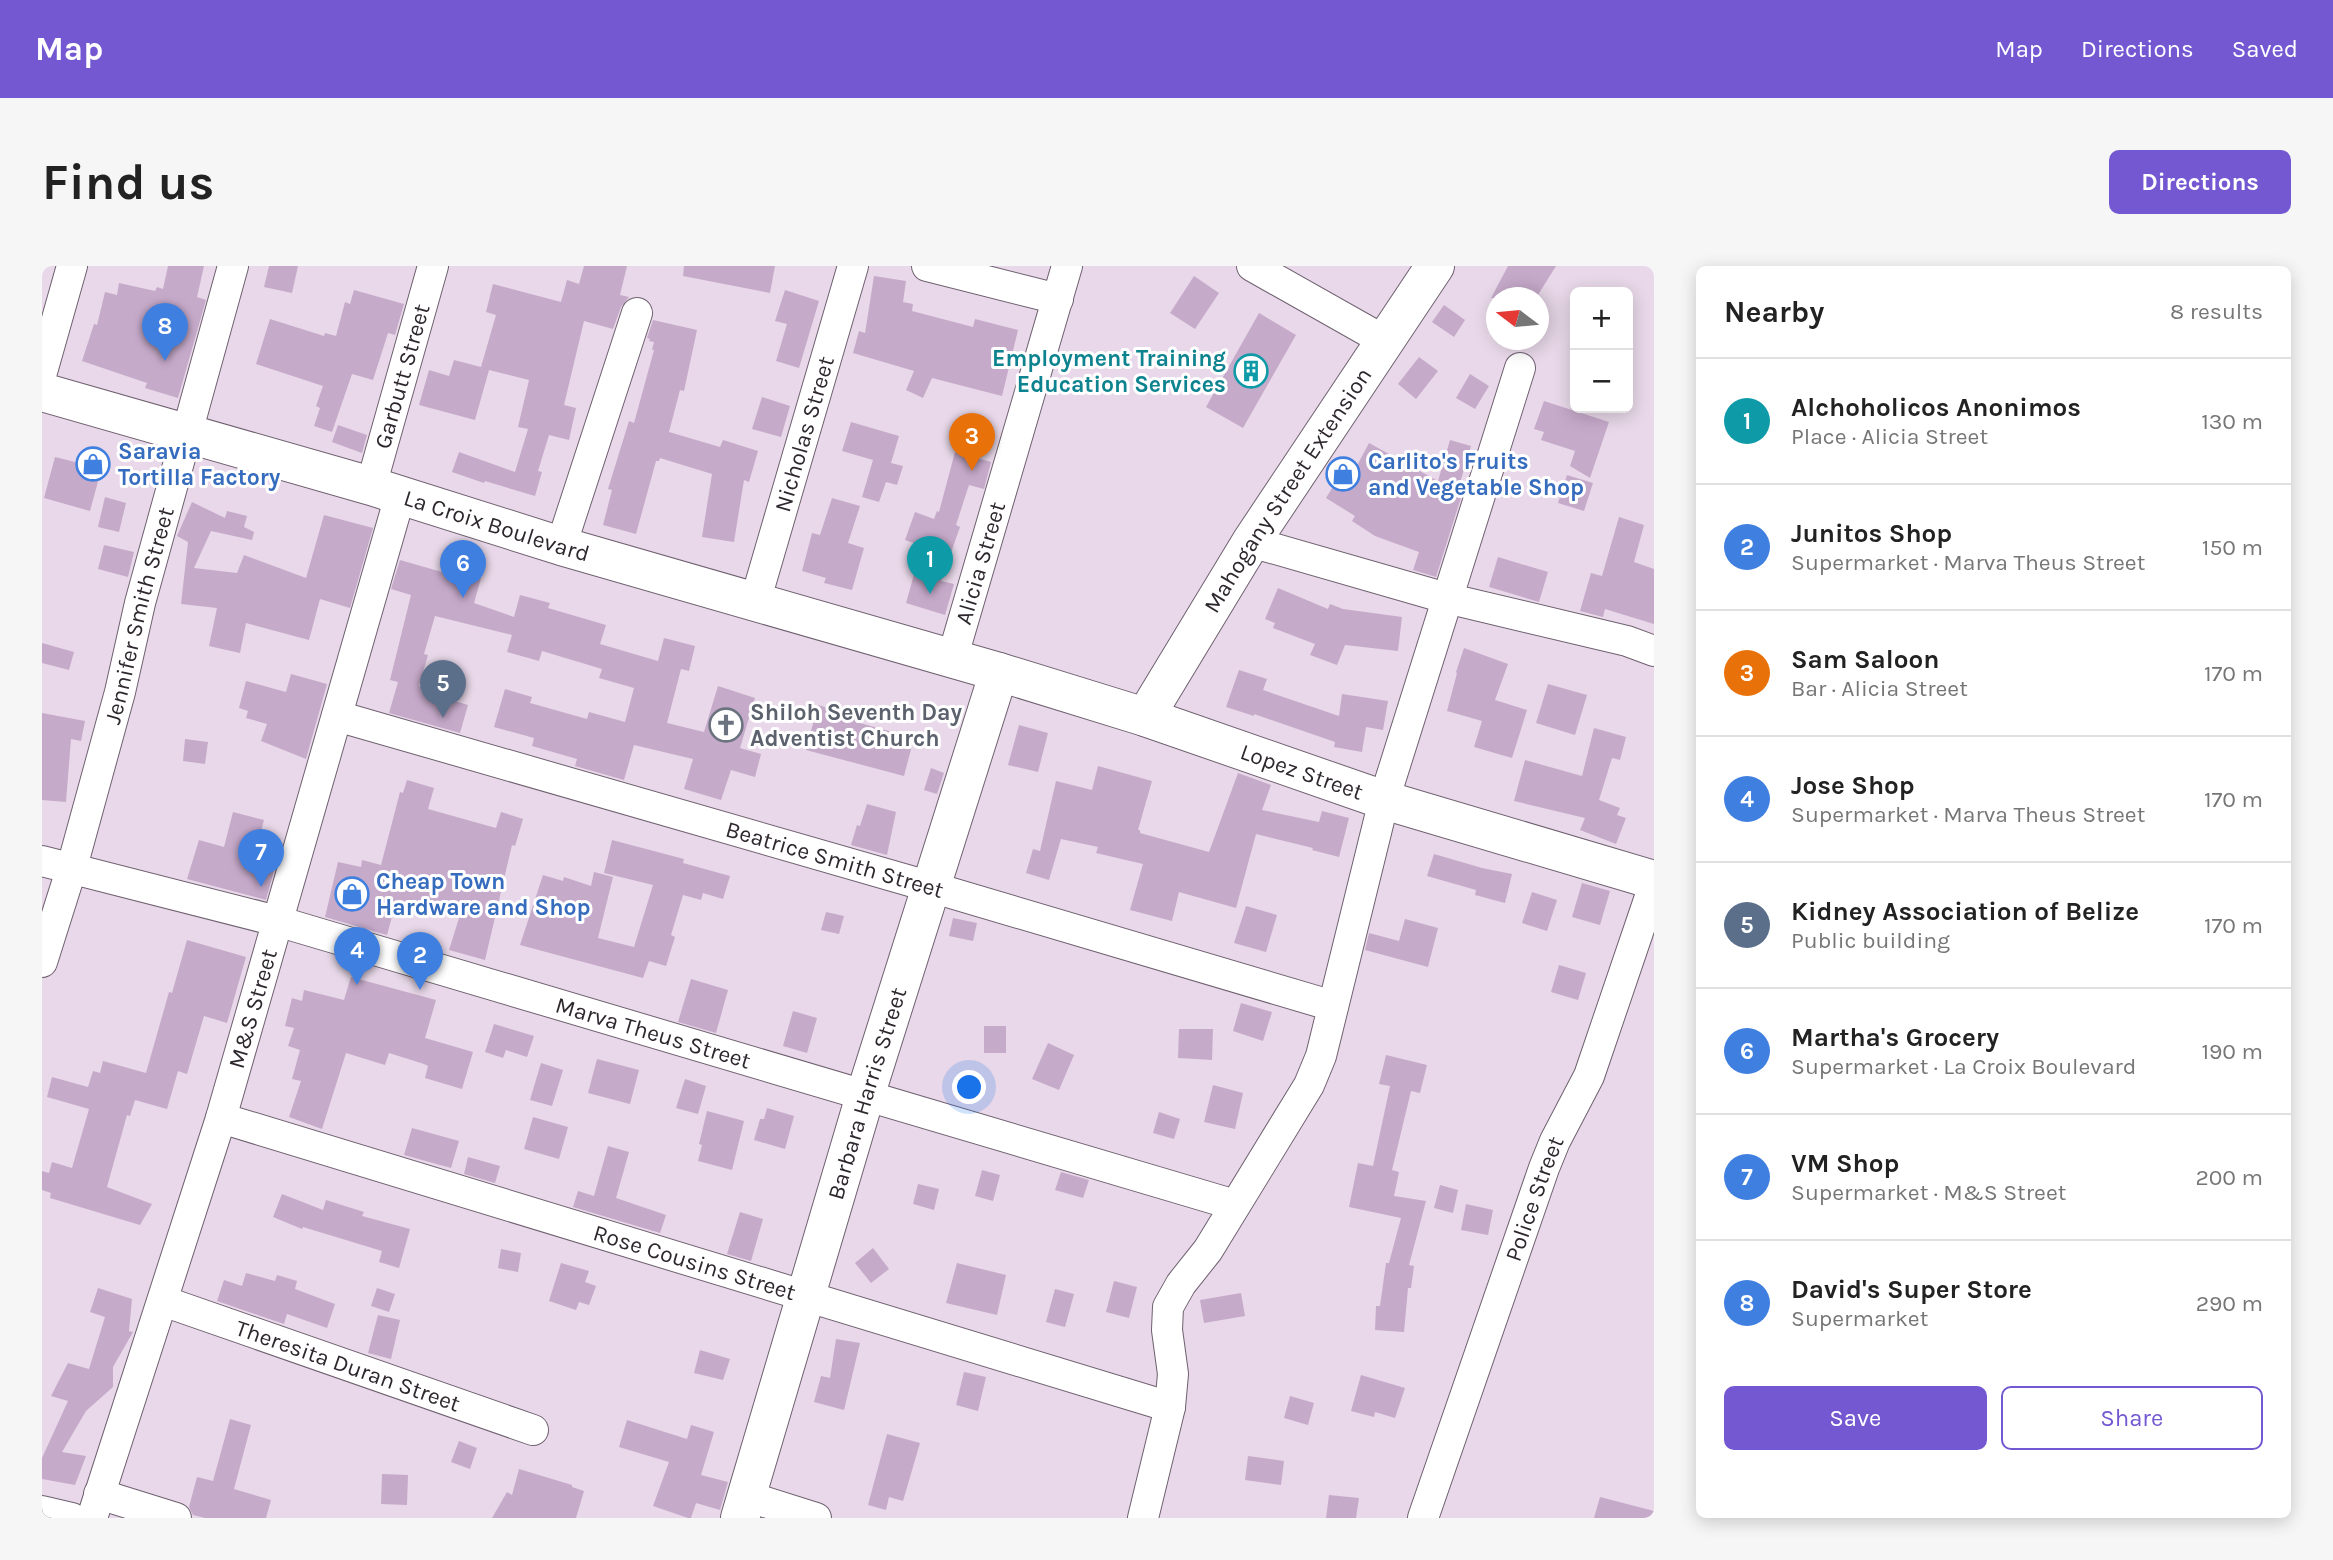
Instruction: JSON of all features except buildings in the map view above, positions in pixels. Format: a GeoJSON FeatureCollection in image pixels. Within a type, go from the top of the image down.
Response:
{"type":"FeatureCollection","features":[{"type":"Feature","properties":{"kind":"street"},"geometry":{"type":"LineString","coordinates":[[42,372],[72,266]]}},
{"type":"Feature","properties":{"kind":"street","name":"Jennifer Smith Street"},"geometry":{"type":"LineString","coordinates":[[42,962],[72,867],[120,692],[140,603],[185,432],[233,266]]}},
{"type":"Feature","properties":{"kind":"street","name":"Garbutt Street"},"geometry":{"type":"LineString","coordinates":[[386,491],[433,266]]}},
{"type":"Feature","properties":{"kind":"street","name":"Nicholas Street"},"geometry":{"type":"LineString","coordinates":[[755,602],[853,266]]}},
{"type":"Feature","properties":{"kind":"street"},"geometry":{"type":"LineString","coordinates":[[928,266],[1058,299]]}},
{"type":"Feature","properties":{"kind":"street","name":"Alicia Street"},"geometry":{"type":"LineString","coordinates":[[952,659],[1067,266]]}},
{"type":"Feature","properties":{"kind":"street"},"geometry":{"type":"LineString","coordinates":[[1252,266],[1385,341]]}},
{"type":"Feature","properties":{"kind":"street","name":"Mahogany Street Extension"},"geometry":{"type":"LineString","coordinates":[[1145,718],[1251,542],[1435,266]]}},
{"type":"Feature","properties":{"kind":"street"},"geometry":{"type":"LineString","coordinates":[[561,546],[637,313]]}},
{"type":"Feature","properties":{"kind":"street"},"geometry":{"type":"LineString","coordinates":[[1143,1518],[1170,1407],[1173,1374],[1167,1330],[1168,1307],[1181,1284],[1208,1250],[1309,1085],[1321,1056],[1384,800],[1520,368]]}},
{"type":"Feature","properties":{"kind":"street","name":"La Croix Boulevard"},"geometry":{"type":"LineString","coordinates":[[42,392],[952,659]]}},
{"type":"Feature","properties":{"kind":"street","name":"M&S Street"},"geometry":{"type":"LineString","coordinates":[[96,1506],[221,1118],[337,716],[386,491]]}},
{"type":"Feature","properties":{"kind":"street"},"geometry":{"type":"LineString","coordinates":[[1251,542],[1446,598],[1627,641],[1654,651]]}},
{"type":"Feature","properties":{"kind":"street","name":"Lopez Street"},"geometry":{"type":"LineString","coordinates":[[952,659],[1145,718],[1384,800],[1654,883]]}},
{"type":"Feature","properties":{"kind":"street","name":"Barbara Harris Street"},"geometry":{"type":"LineString","coordinates":[[743,1507],[865,1096],[999,672]]}},
{"type":"Feature","properties":{"kind":"street","name":"Beatrice Smith Street"},"geometry":{"type":"LineString","coordinates":[[337,716],[1333,1006]]}},
{"type":"Feature","properties":{"kind":"street","name":"Marva Theus Street"},"geometry":{"type":"LineString","coordinates":[[42,860],[277,921],[1235,1205]]}},
{"type":"Feature","properties":{"kind":"street","name":"Police Street"},"geometry":{"type":"LineString","coordinates":[[1423,1518],[1544,1168],[1589,1076],[1654,883]]}},
{"type":"Feature","properties":{"kind":"street","name":"Rose Cousins Street"},"geometry":{"type":"LineString","coordinates":[[221,1118],[1170,1407]]}},
{"type":"Feature","properties":{"kind":"street","name":"Theresita Duran Street"},"geometry":{"type":"LineString","coordinates":[[163,1301],[533,1430]]}},
{"type":"Feature","properties":{"kind":"street"},"geometry":{"type":"LineString","coordinates":[[96,1506],[176,1518]]}},
{"type":"Feature","properties":{"kind":"street"},"geometry":{"type":"LineString","coordinates":[[743,1507],[816,1518]]}},
{"type":"Feature","properties":{"kind":"street"},"geometry":{"type":"LineString","coordinates":[[42,1511],[72,1518]]}},
{"type":"Feature","properties":{"kind":"place","name":"David's Super Store"},"geometry":{"type":"Point","coordinates":[165,361]}},
{"type":"Feature","properties":{"kind":"place","name":"Employment Training Education Services"},"geometry":{"type":"Point","coordinates":[1251,371]}},
{"type":"Feature","properties":{"kind":"place","name":"Saravia Tortilla Factory"},"geometry":{"type":"Point","coordinates":[93,464]}},
{"type":"Feature","properties":{"kind":"place","name":"Sam Saloon"},"geometry":{"type":"Point","coordinates":[972,471]}},
{"type":"Feature","properties":{"kind":"place","name":"Carlito's Fruits and Vegetable Shop"},"geometry":{"type":"Point","coordinates":[1343,474]}},
{"type":"Feature","properties":{"kind":"place","name":"Alchoholicos Anonimos"},"geometry":{"type":"Point","coordinates":[930,594]}},
{"type":"Feature","properties":{"kind":"place","name":"Martha's Grocery"},"geometry":{"type":"Point","coordinates":[463,598]}},
{"type":"Feature","properties":{"kind":"place","name":"Kidney Association of Belize"},"geometry":{"type":"Point","coordinates":[443,718]}},
{"type":"Feature","properties":{"kind":"place","name":"Shiloh Seventh Day Adventist Church"},"geometry":{"type":"Point","coordinates":[726,725]}},
{"type":"Feature","properties":{"kind":"place","name":"VM Shop"},"geometry":{"type":"Point","coordinates":[261,887]}},
{"type":"Feature","properties":{"kind":"place","name":"Cheap Town Hardware and Shop"},"geometry":{"type":"Point","coordinates":[352,894]}},
{"type":"Feature","properties":{"kind":"place","name":"Jose Shop"},"geometry":{"type":"Point","coordinates":[357,985]}},
{"type":"Feature","properties":{"kind":"place","name":"Junitos Shop"},"geometry":{"type":"Point","coordinates":[420,990]}}]}
